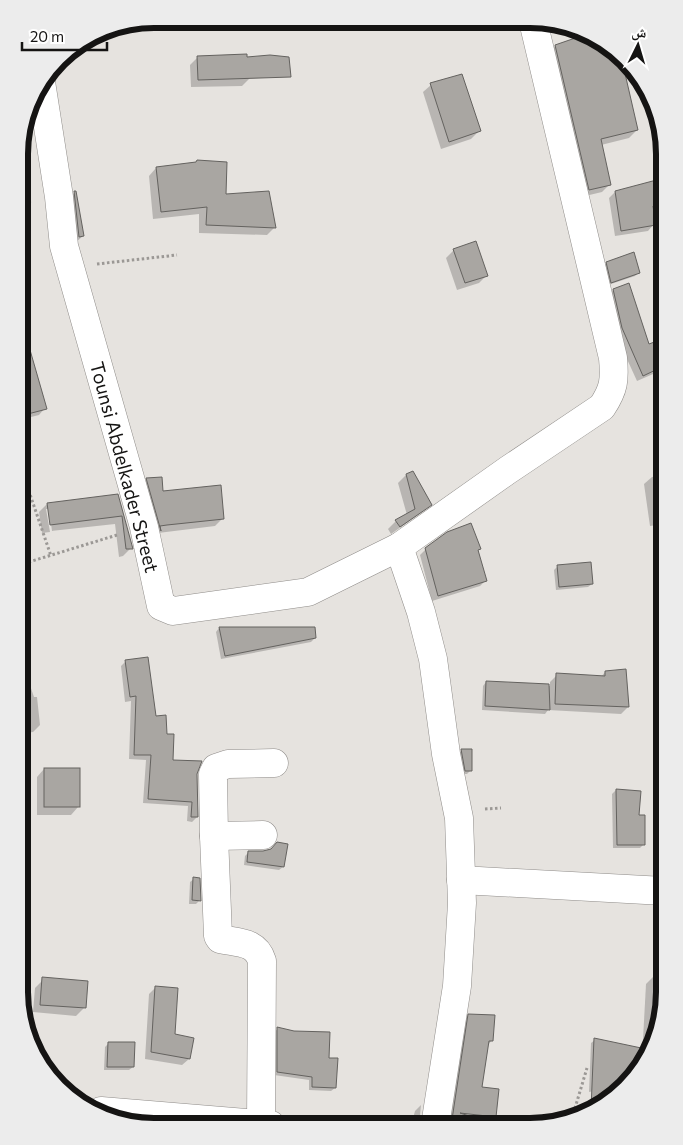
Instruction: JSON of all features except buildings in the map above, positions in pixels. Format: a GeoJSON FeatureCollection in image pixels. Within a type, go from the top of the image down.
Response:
{"type":"FeatureCollection","features":[{"type":"Feature","properties":{"kind":"street"},"geometry":{"type":"LineString","coordinates":[[436,1118],[458,986],[462,903],[459,818],[446,754],[433,659],[421,612],[399,547],[508,470],[602,407],[611,394],[615,380],[613,358],[535,28]]}},
{"type":"Feature","properties":{"kind":"street","name":"Tounsi Abdelkader Street"},"geometry":{"type":"LineString","coordinates":[[43,93],[59,197],[64,246],[144,527],[161,606],[173,611],[308,592],[399,547]]}},
{"type":"Feature","properties":{"kind":"street"},"geometry":{"type":"LineString","coordinates":[[266,1118],[262,961],[259,953],[253,947],[220,939],[218,936],[213,774],[216,768],[221,765],[274,763]]}},
{"type":"Feature","properties":{"kind":"street"},"geometry":{"type":"LineString","coordinates":[[214,836],[263,835]]}},
{"type":"Feature","properties":{"kind":"street"},"geometry":{"type":"LineString","coordinates":[[461,880],[655,891]]}},
{"type":"Feature","properties":{"kind":"path"},"geometry":{"type":"LineString","coordinates":[[69,267],[176,255]]}},
{"type":"Feature","properties":{"kind":"path"},"geometry":{"type":"LineString","coordinates":[[28,486],[51,556]]}},
{"type":"Feature","properties":{"kind":"path"},"geometry":{"type":"LineString","coordinates":[[28,562],[144,527]]}},
{"type":"Feature","properties":{"kind":"path"},"geometry":{"type":"LineString","coordinates":[[574,1109],[586,1068]]}}]}
